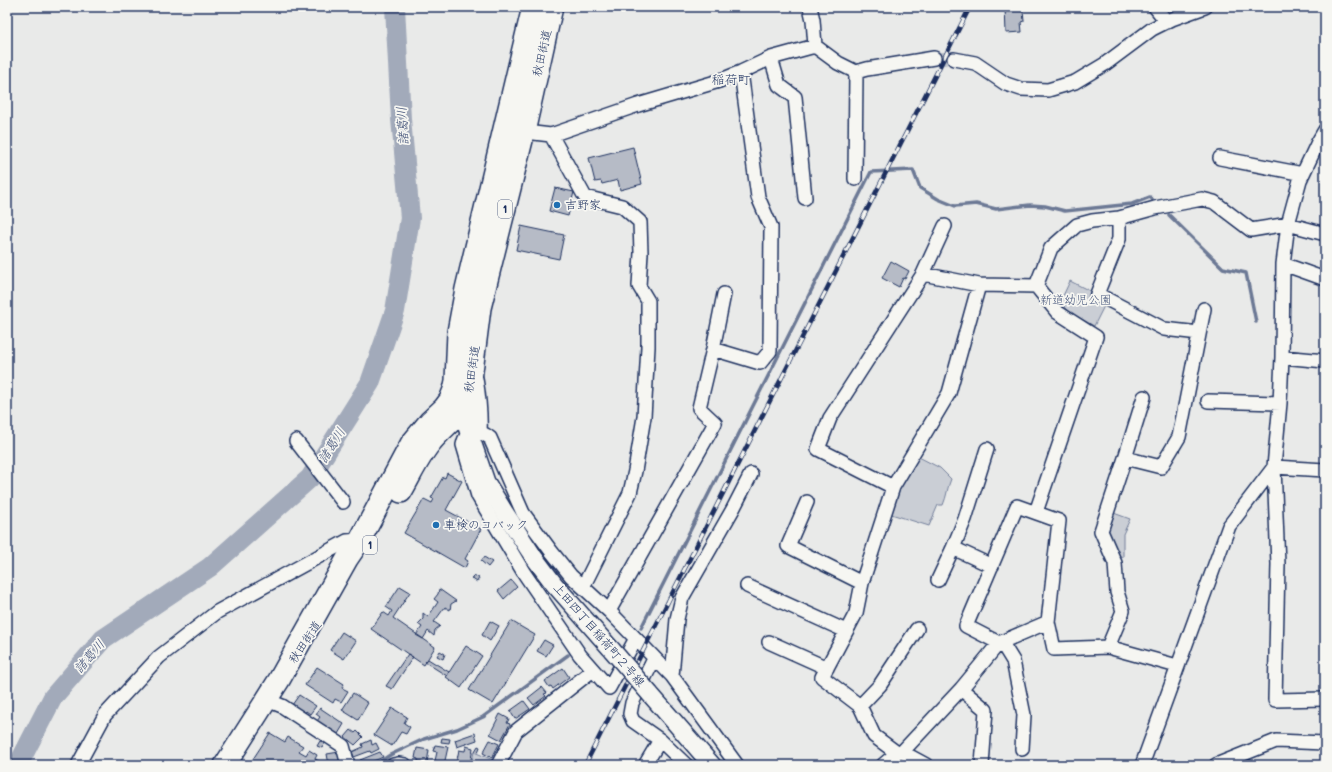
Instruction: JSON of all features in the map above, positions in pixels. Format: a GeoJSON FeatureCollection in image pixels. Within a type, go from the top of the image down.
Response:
{"type":"FeatureCollection","features":[{"type":"Feature","properties":{"kind":"main road","name":"秋田街道"},"geometry":{"type":"LineString","coordinates":[[225,765],[279,680],[347,559],[360,540],[411,444],[420,432],[461,412],[466,403],[469,395],[480,308],[514,131],[533,7]]}},
{"type":"Feature","properties":{"kind":"main road","name":"秋田街道"},"geometry":{"type":"LineString","coordinates":[[279,680],[364,556],[431,442],[450,400],[456,381],[460,317],[552,7]]}},
{"type":"Feature","properties":{"kind":"street"},"geometry":{"type":"LineString","coordinates":[[810,7],[816,46],[838,64],[856,72],[934,58]]}},
{"type":"Feature","properties":{"kind":"street"},"geometry":{"type":"LineString","coordinates":[[1155,7],[1167,22]]}},
{"type":"Feature","properties":{"kind":"street"},"geometry":{"type":"LineString","coordinates":[[954,59],[975,63],[1006,84],[1021,89],[1048,90],[1076,82],[1105,64],[1152,29],[1205,7]]}},
{"type":"Feature","properties":{"kind":"street"},"geometry":{"type":"LineString","coordinates":[[514,131],[551,135],[741,72],[771,58],[816,46]]}},
{"type":"Feature","properties":{"kind":"street"},"geometry":{"type":"LineString","coordinates":[[771,58],[779,85],[795,97],[806,198]]}},
{"type":"Feature","properties":{"kind":"street"},"geometry":{"type":"LineString","coordinates":[[713,349],[760,363],[770,351],[771,227],[758,197],[741,72]]}},
{"type":"Feature","properties":{"kind":"street"},"geometry":{"type":"LineString","coordinates":[[855,179],[856,72]]}},
{"type":"Feature","properties":{"kind":"street"},"geometry":{"type":"LineString","coordinates":[[1325,130],[1303,174],[1288,224],[1283,264],[1282,358],[1280,403],[1274,467],[1278,564],[1275,700],[1325,699]]}},
{"type":"Feature","properties":{"kind":"street"},"geometry":{"type":"LineString","coordinates":[[551,135],[585,197],[622,206],[640,222],[641,253],[639,286],[648,301],[648,346],[644,417],[636,471],[630,493],[583,587]]}},
{"type":"Feature","properties":{"kind":"street"},"geometry":{"type":"LineString","coordinates":[[1220,158],[1303,174]]}},
{"type":"Feature","properties":{"kind":"street"},"geometry":{"type":"LineString","coordinates":[[1036,286],[1051,248],[1077,225],[1092,221],[1119,218],[1155,208],[1202,199],[1214,202],[1251,230],[1288,224],[1325,234]]}},
{"type":"Feature","properties":{"kind":"street"},"geometry":{"type":"LineString","coordinates":[[1119,218],[1119,239],[1097,294],[1164,329],[1199,333]]}},
{"type":"Feature","properties":{"kind":"street"},"geometry":{"type":"LineString","coordinates":[[893,488],[818,449],[830,418],[923,274],[945,226]]}},
{"type":"Feature","properties":{"kind":"street"},"geometry":{"type":"LineString","coordinates":[[1283,264],[1325,279]]}},
{"type":"Feature","properties":{"kind":"street"},"geometry":{"type":"LineString","coordinates":[[923,274],[979,285],[1036,286]]}},
{"type":"Feature","properties":{"kind":"street"},"geometry":{"type":"LineString","coordinates":[[926,765],[900,752],[874,736],[860,706],[822,677],[856,613],[862,583],[893,488],[949,392],[979,285]]}},
{"type":"Feature","properties":{"kind":"street"},"geometry":{"type":"LineString","coordinates":[[1036,286],[1057,312],[1096,337],[1036,512]]}},
{"type":"Feature","properties":{"kind":"street"},"geometry":{"type":"LineString","coordinates":[[609,611],[715,423],[699,408],[724,294]]}},
{"type":"Feature","properties":{"kind":"street"},"geometry":{"type":"LineString","coordinates":[[1125,458],[1161,467],[1179,437],[1204,309]]}},
{"type":"Feature","properties":{"kind":"street"},"geometry":{"type":"LineString","coordinates":[[1282,358],[1325,361]]}},
{"type":"Feature","properties":{"kind":"street"},"geometry":{"type":"LineString","coordinates":[[472,367],[478,399],[479,417],[473,433],[464,439],[463,445],[478,496],[524,573],[580,655],[609,688],[636,640]]}},
{"type":"Feature","properties":{"kind":"street"},"geometry":{"type":"LineString","coordinates":[[456,381],[458,402],[461,412],[472,422],[473,433]]}},
{"type":"Feature","properties":{"kind":"street"},"geometry":{"type":"LineString","coordinates":[[1108,647],[1123,611],[1118,592],[1115,563],[1101,531],[1144,397]]}},
{"type":"Feature","properties":{"kind":"street"},"geometry":{"type":"LineString","coordinates":[[1208,401],[1280,403]]}},
{"type":"Feature","properties":{"kind":"street"},"geometry":{"type":"LineString","coordinates":[[441,421],[456,425],[473,433],[484,434],[490,438],[523,513],[571,576],[609,611],[672,676],[737,765]]}},
{"type":"Feature","properties":{"kind":"street","name":"上田四丁目稲荷町２号線"},"geometry":{"type":"LineString","coordinates":[[473,433],[486,482],[533,556],[554,584],[712,765]]}},
{"type":"Feature","properties":{"kind":"street"},"geometry":{"type":"LineString","coordinates":[[296,441],[343,502]]}},
{"type":"Feature","properties":{"kind":"street"},"geometry":{"type":"LineString","coordinates":[[938,580],[965,519],[987,449]]}},
{"type":"Feature","properties":{"kind":"street"},"geometry":{"type":"LineString","coordinates":[[1274,467],[1325,470]]}},
{"type":"Feature","properties":{"kind":"street"},"geometry":{"type":"LineString","coordinates":[[1142,765],[1229,526],[1274,467]]}},
{"type":"Feature","properties":{"kind":"street"},"geometry":{"type":"LineString","coordinates":[[672,676],[677,626],[682,598],[733,509],[751,474]]}},
{"type":"Feature","properties":{"kind":"street"},"geometry":{"type":"LineString","coordinates":[[807,502],[788,546],[862,583]]}},
{"type":"Feature","properties":{"kind":"street"},"geometry":{"type":"LineString","coordinates":[[1022,749],[1024,715],[1013,661],[1005,648],[999,642],[966,626],[1017,506],[1059,521],[1048,622],[1054,649],[1108,647],[1177,666]]}},
{"type":"Feature","properties":{"kind":"street"},"geometry":{"type":"LineString","coordinates":[[78,765],[105,715],[159,657],[217,612],[347,542],[360,540]]}},
{"type":"Feature","properties":{"kind":"street"},"geometry":{"type":"LineString","coordinates":[[953,548],[992,566]]}},
{"type":"Feature","properties":{"kind":"street"},"geometry":{"type":"LineString","coordinates":[[747,586],[846,631]]}},
{"type":"Feature","properties":{"kind":"street"},"geometry":{"type":"LineString","coordinates":[[883,765],[900,752],[960,689],[999,642],[1048,622]]}},
{"type":"Feature","properties":{"kind":"street"},"geometry":{"type":"LineString","coordinates":[[860,706],[880,685],[917,629]]}},
{"type":"Feature","properties":{"kind":"street"},"geometry":{"type":"LineString","coordinates":[[769,642],[827,668]]}},
{"type":"Feature","properties":{"kind":"street"},"geometry":{"type":"LineString","coordinates":[[654,659],[632,703],[630,714],[633,721],[660,740],[686,765]]}},
{"type":"Feature","properties":{"kind":"street"},"geometry":{"type":"LineString","coordinates":[[498,765],[516,730],[593,670]]}},
{"type":"Feature","properties":{"kind":"street"},"geometry":{"type":"LineString","coordinates":[[960,689],[986,710],[982,765]]}},
{"type":"Feature","properties":{"kind":"street"},"geometry":{"type":"LineString","coordinates":[[267,700],[282,706],[343,746],[348,765]]}},
{"type":"Feature","properties":{"kind":"street"},"geometry":{"type":"LineString","coordinates":[[645,765],[660,740]]}},
{"type":"Feature","properties":{"kind":"street"},"geometry":{"type":"LineString","coordinates":[[1216,765],[1276,741],[1325,742]]}},
{"type":"Feature","properties":{"kind":"street"},"geometry":{"type":"LineString","coordinates":[[393,765],[405,765]]}},
{"type":"Feature","properties":{"kind":"green space","name":"新道幼児公園"},"geometry":{"type":"Polygon","coordinates":[[[1070,281],[1090,291],[1088,297],[1105,304],[1094,326],[1071,313],[1060,302],[1070,281]]]}},
{"type":"Feature","properties":{"kind":"green space"},"geometry":{"type":"Polygon","coordinates":[[[915,455],[940,468],[951,479],[943,505],[938,505],[929,526],[888,513],[915,455]]]}},
{"type":"Feature","properties":{"kind":"green space"},"geometry":{"type":"Polygon","coordinates":[[[1111,512],[1130,519],[1123,534],[1123,557],[1120,558],[1106,526],[1111,512]]]}},
{"type":"Feature","properties":{"kind":"green space"},"geometry":{"type":"Polygon","coordinates":[[[474,752],[493,760],[490,765],[471,765],[474,752]]]}},
{"type":"Feature","properties":{"kind":"building"},"geometry":{"type":"Polygon","coordinates":[[[1005,7],[1021,7],[1024,21],[1021,22],[1022,32],[1006,33],[1005,7]]]}},
{"type":"Feature","properties":{"kind":"building"},"geometry":{"type":"Polygon","coordinates":[[[633,147],[642,184],[620,190],[618,180],[602,184],[601,181],[595,182],[589,158],[633,147]]]}},
{"type":"Feature","properties":{"kind":"building"},"geometry":{"type":"Polygon","coordinates":[[[555,188],[574,192],[568,216],[549,211],[555,188]]]}},
{"type":"Feature","properties":{"kind":"building"},"geometry":{"type":"Polygon","coordinates":[[[521,226],[564,235],[559,259],[516,250],[521,226]]]}},
{"type":"Feature","properties":{"kind":"building"},"geometry":{"type":"Polygon","coordinates":[[[891,261],[909,271],[905,279],[903,278],[899,287],[882,278],[891,261]]]}},
{"type":"Feature","properties":{"kind":"building"},"geometry":{"type":"Polygon","coordinates":[[[447,473],[462,481],[446,510],[481,529],[465,559],[468,561],[465,568],[404,533],[424,499],[432,503],[434,499],[431,498],[443,477],[445,478],[447,473]]]}},
{"type":"Feature","properties":{"kind":"building"},"geometry":{"type":"Polygon","coordinates":[[[484,557],[492,562],[488,567],[481,561],[484,557]]]}},
{"type":"Feature","properties":{"kind":"building"},"geometry":{"type":"Polygon","coordinates":[[[474,575],[479,578],[477,582],[471,578],[474,575]]]}},
{"type":"Feature","properties":{"kind":"building"},"geometry":{"type":"Polygon","coordinates":[[[511,580],[517,587],[504,599],[498,591],[511,580]]]}},
{"type":"Feature","properties":{"kind":"building"},"geometry":{"type":"Polygon","coordinates":[[[400,586],[410,592],[393,618],[435,647],[424,665],[371,629],[383,612],[389,616],[392,611],[386,607],[400,586]]]}},
{"type":"Feature","properties":{"kind":"building"},"geometry":{"type":"Polygon","coordinates":[[[439,589],[456,601],[451,604],[450,610],[445,607],[434,622],[440,626],[435,630],[434,636],[428,631],[423,639],[416,635],[422,627],[418,624],[423,619],[423,613],[428,617],[438,602],[434,599],[438,594],[439,589]]]}},
{"type":"Feature","properties":{"kind":"building"},"geometry":{"type":"Polygon","coordinates":[[[490,621],[499,626],[490,641],[482,635],[490,621]]]}},
{"type":"Feature","properties":{"kind":"building"},"geometry":{"type":"Polygon","coordinates":[[[511,621],[535,635],[493,704],[469,690],[511,621]]]}},
{"type":"Feature","properties":{"kind":"building"},"geometry":{"type":"Polygon","coordinates":[[[342,632],[356,641],[344,659],[330,650],[342,632]]]}},
{"type":"Feature","properties":{"kind":"building"},"geometry":{"type":"Polygon","coordinates":[[[544,640],[553,645],[546,656],[537,651],[544,640]]]}},
{"type":"Feature","properties":{"kind":"building"},"geometry":{"type":"Polygon","coordinates":[[[466,646],[482,656],[461,688],[446,677],[466,646]]]}},
{"type":"Feature","properties":{"kind":"building"},"geometry":{"type":"Polygon","coordinates":[[[440,651],[445,654],[443,659],[437,656],[440,651]]]}},
{"type":"Feature","properties":{"kind":"building"},"geometry":{"type":"Polygon","coordinates":[[[408,654],[413,657],[392,689],[386,686],[408,654]]]}},
{"type":"Feature","properties":{"kind":"building"},"geometry":{"type":"Polygon","coordinates":[[[428,659],[449,672],[447,676],[425,662],[428,659]]]}},
{"type":"Feature","properties":{"kind":"building"},"geometry":{"type":"Polygon","coordinates":[[[317,667],[344,684],[342,688],[348,691],[341,702],[335,699],[333,703],[305,685],[317,667]]]}},
{"type":"Feature","properties":{"kind":"building"},"geometry":{"type":"Polygon","coordinates":[[[563,668],[569,677],[553,689],[551,686],[549,687],[545,681],[563,668]]]}},
{"type":"Feature","properties":{"kind":"building"},"geometry":{"type":"Polygon","coordinates":[[[542,687],[547,693],[544,694],[546,696],[534,705],[528,698],[542,687]]]}},
{"type":"Feature","properties":{"kind":"building"},"geometry":{"type":"Polygon","coordinates":[[[353,693],[368,703],[358,720],[342,710],[353,693]]]}},
{"type":"Feature","properties":{"kind":"building"},"geometry":{"type":"Polygon","coordinates":[[[299,695],[316,706],[310,714],[306,711],[305,713],[292,705],[299,695]]]}},
{"type":"Feature","properties":{"kind":"building"},"geometry":{"type":"Polygon","coordinates":[[[524,701],[530,709],[515,719],[510,711],[524,701]]]}},
{"type":"Feature","properties":{"kind":"building"},"geometry":{"type":"Polygon","coordinates":[[[320,708],[344,724],[338,734],[317,721],[320,717],[316,714],[320,708]]]}},
{"type":"Feature","properties":{"kind":"building"},"geometry":{"type":"Polygon","coordinates":[[[392,708],[407,717],[404,723],[410,727],[406,734],[401,732],[392,746],[374,735],[392,708]]]}},
{"type":"Feature","properties":{"kind":"building"},"geometry":{"type":"Polygon","coordinates":[[[500,714],[509,719],[507,723],[510,724],[501,740],[490,734],[500,714]]]}},
{"type":"Feature","properties":{"kind":"building"},"geometry":{"type":"Polygon","coordinates":[[[351,730],[355,733],[357,731],[363,737],[355,745],[345,737],[351,730]]]}},
{"type":"Feature","properties":{"kind":"building"},"geometry":{"type":"Polygon","coordinates":[[[270,733],[285,742],[288,737],[303,746],[299,751],[306,755],[309,750],[317,755],[315,759],[319,761],[316,765],[249,765],[270,733]]]}},
{"type":"Feature","properties":{"kind":"building"},"geometry":{"type":"Polygon","coordinates":[[[475,733],[477,740],[457,747],[455,740],[475,733]]]}},
{"type":"Feature","properties":{"kind":"building"},"geometry":{"type":"Polygon","coordinates":[[[442,738],[450,739],[449,743],[441,742],[442,738]]]}},
{"type":"Feature","properties":{"kind":"building"},"geometry":{"type":"Polygon","coordinates":[[[371,740],[372,745],[376,743],[379,749],[371,753],[370,751],[354,757],[352,752],[363,747],[362,744],[371,740]]]}},
{"type":"Feature","properties":{"kind":"building"},"geometry":{"type":"Polygon","coordinates":[[[490,740],[499,744],[492,758],[483,753],[490,740]]]}},
{"type":"Feature","properties":{"kind":"building"},"geometry":{"type":"Polygon","coordinates":[[[320,741],[325,743],[322,748],[317,746],[320,741]]]}},
{"type":"Feature","properties":{"kind":"building"},"geometry":{"type":"Polygon","coordinates":[[[435,745],[448,747],[444,765],[434,765],[437,752],[433,751],[435,745]]]}},
{"type":"Feature","properties":{"kind":"building"},"geometry":{"type":"Polygon","coordinates":[[[466,746],[473,748],[470,765],[456,764],[459,750],[465,751],[466,746]]]}},
{"type":"Feature","properties":{"kind":"building"},"geometry":{"type":"Polygon","coordinates":[[[478,746],[480,747],[478,752],[475,751],[478,746]]]}},
{"type":"Feature","properties":{"kind":"building"},"geometry":{"type":"Polygon","coordinates":[[[417,748],[429,750],[427,763],[418,761],[418,759],[415,758],[417,748]]]}},
{"type":"Feature","properties":{"kind":"building"},"geometry":{"type":"Polygon","coordinates":[[[339,752],[341,765],[329,765],[327,754],[339,752]]]}},
{"type":"Feature","properties":{"kind":"building"},"geometry":{"type":"Polygon","coordinates":[[[380,752],[383,757],[369,763],[369,765],[362,765],[360,760],[380,752]]]}},
{"type":"Feature","properties":{"kind":"waterway","name":"諸葛川"},"geometry":{"type":"LineString","coordinates":[[18,765],[53,697],[103,639],[210,567],[310,478],[370,383],[395,311],[410,218],[401,119],[395,7]]}},
{"type":"Feature","properties":{"kind":"waterway"},"geometry":{"type":"LineString","coordinates":[[641,628],[871,172],[913,170],[920,188],[938,199],[955,206],[976,204],[996,209],[1030,205],[1045,206],[1065,211],[1132,204],[1150,197],[1152,199]]}},
{"type":"Feature","properties":{"kind":"waterway"},"geometry":{"type":"LineString","coordinates":[[1169,215],[1223,268],[1246,273],[1256,322]]}},
{"type":"Feature","properties":{"kind":"waterway"},"geometry":{"type":"LineString","coordinates":[[375,765],[390,755],[424,739],[457,729],[483,717],[568,655]]}},
{"type":"Feature","properties":{"kind":"tunnel"},"geometry":{"type":"LineString","coordinates":[[934,58],[954,59]]}},
{"type":"Feature","properties":{"kind":"railway"},"geometry":{"type":"LineString","coordinates":[[585,765],[970,7]]}},
{"type":"Feature","properties":{"kind":"place","name":"吉野家"},"geometry":{"type":"Point","coordinates":[557,205]}},
{"type":"Feature","properties":{"kind":"place","name":"車検のコバック"},"geometry":{"type":"Point","coordinates":[436,525]}},
{"type":"Feature","properties":{"kind":"district","name":"稲荷町"},"geometry":{"type":"Point","coordinates":[731,79]}}]}
